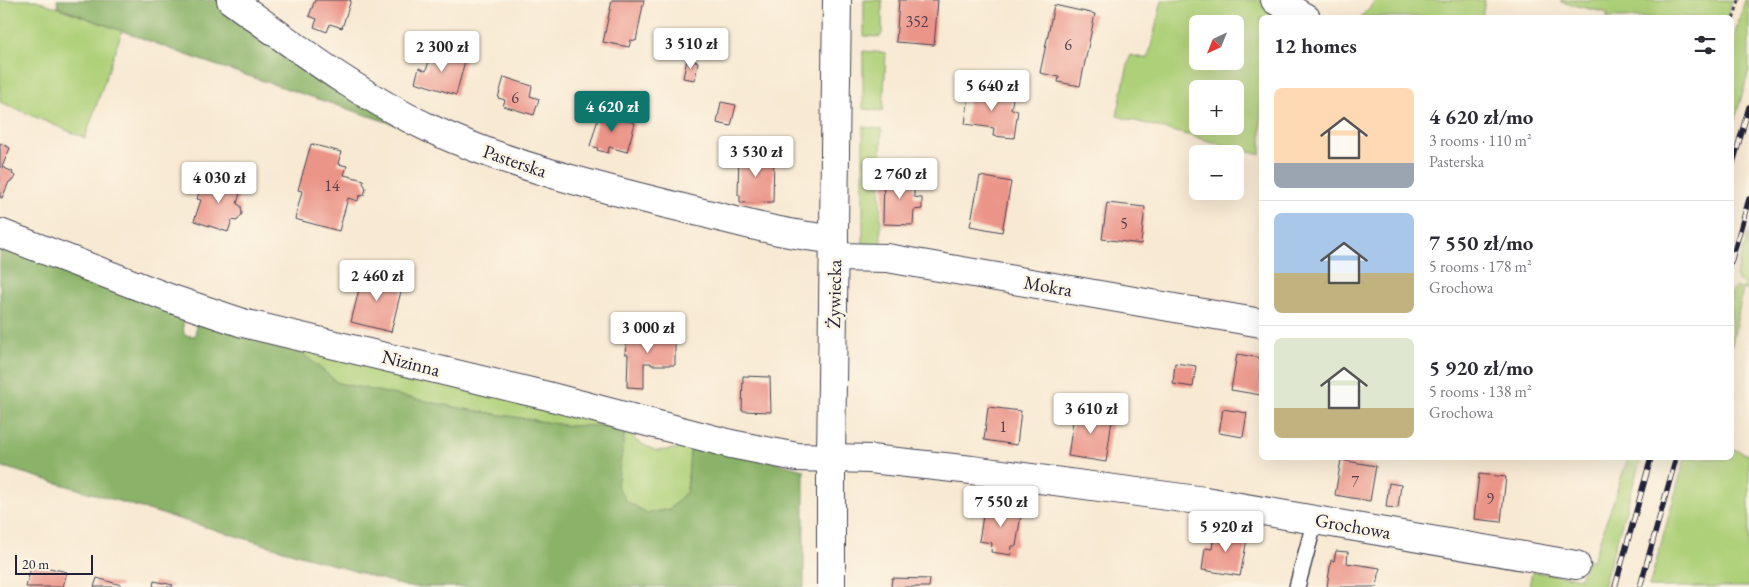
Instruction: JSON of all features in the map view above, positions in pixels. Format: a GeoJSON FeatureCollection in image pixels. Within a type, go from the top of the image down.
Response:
{"type":"FeatureCollection","features":[{"type":"Feature","properties":{"kind":"street","name":"Pasterska"},"geometry":{"type":"LineString","coordinates":[[230,0],[387,106],[430,128],[478,148],[544,172],[609,190],[801,236],[834,248]]}},
{"type":"Feature","properties":{"kind":"street","name":"Żywiecka"},"geometry":{"type":"LineString","coordinates":[[831,587],[837,0]]}},
{"type":"Feature","properties":{"kind":"street"},"geometry":{"type":"LineString","coordinates":[[1275,0],[1301,15]]}},
{"type":"Feature","properties":{"kind":"street","name":"Nizinna"},"geometry":{"type":"LineString","coordinates":[[0,233],[169,298],[243,323],[548,396],[731,444],[797,457],[831,458]]}},
{"type":"Feature","properties":{"kind":"street","name":"Mokra"},"geometry":{"type":"LineString","coordinates":[[834,248],[1259,322]]}},
{"type":"Feature","properties":{"kind":"street","name":"Grochowa"},"geometry":{"type":"LineString","coordinates":[[831,458],[870,459],[972,470],[1205,501],[1576,564]]}},
{"type":"Feature","properties":{"kind":"lane"},"geometry":{"type":"LineString","coordinates":[[1297,587],[1315,520]]}},
{"type":"Feature","properties":{"kind":"path"},"geometry":{"type":"LineString","coordinates":[[1734,17],[1739,0]]}},
{"type":"Feature","properties":{"kind":"green space"},"geometry":{"type":"Polygon","coordinates":[[[0,0],[36,0],[122,31],[85,138],[0,102],[0,0]]]}},
{"type":"Feature","properties":{"kind":"green space"},"geometry":{"type":"Polygon","coordinates":[[[57,0],[220,0],[429,136],[200,60],[58,7],[57,0]]]}},
{"type":"Feature","properties":{"kind":"green space"},"geometry":{"type":"Polygon","coordinates":[[[864,0],[882,0],[882,33],[880,37],[864,36],[864,0]]]}},
{"type":"Feature","properties":{"kind":"green space"},"geometry":{"type":"Polygon","coordinates":[[[1162,0],[1264,0],[1293,15],[1259,15],[1259,154],[1244,150],[1244,145],[1224,145],[1117,116],[1130,55],[1148,59],[1162,0]]]}},
{"type":"Feature","properties":{"kind":"green space"},"geometry":{"type":"Polygon","coordinates":[[[1376,0],[1485,0],[1482,15],[1363,15],[1376,0]]]}},
{"type":"Feature","properties":{"kind":"green space"},"geometry":{"type":"Polygon","coordinates":[[[1561,0],[1732,0],[1728,15],[1607,15],[1607,13],[1561,2],[1561,0]]]}},
{"type":"Feature","properties":{"kind":"green space"},"geometry":{"type":"Polygon","coordinates":[[[1745,0],[1749,0],[1749,71],[1734,123],[1734,37],[1745,0]]]}},
{"type":"Feature","properties":{"kind":"green space"},"geometry":{"type":"Polygon","coordinates":[[[863,51],[886,53],[883,111],[863,109],[863,51]]]}},
{"type":"Feature","properties":{"kind":"green space"},"geometry":{"type":"Polygon","coordinates":[[[863,127],[882,129],[880,170],[881,249],[863,244],[863,127]]]}},
{"type":"Feature","properties":{"kind":"green space"},"geometry":{"type":"Polygon","coordinates":[[[1749,230],[1749,291],[1743,289],[1744,284],[1738,281],[1736,276],[1749,230]]]}},
{"type":"Feature","properties":{"kind":"green space"},"geometry":{"type":"Polygon","coordinates":[[[0,241],[176,311],[183,322],[184,335],[195,336],[196,325],[202,319],[290,343],[338,383],[459,408],[569,426],[626,425],[617,486],[626,501],[647,513],[670,509],[687,491],[691,440],[804,470],[804,587],[408,587],[0,466],[0,241]]]}},
{"type":"Feature","properties":{"kind":"green space"},"geometry":{"type":"Polygon","coordinates":[[[1734,288],[1743,289],[1734,335],[1734,288]]]}},
{"type":"Feature","properties":{"kind":"green space"},"geometry":{"type":"Polygon","coordinates":[[[290,343],[626,425],[635,440],[656,451],[676,449],[691,440],[687,491],[670,509],[647,513],[626,501],[617,486],[625,425],[570,426],[459,408],[337,383],[290,343]]]}},
{"type":"Feature","properties":{"kind":"green space"},"geometry":{"type":"Polygon","coordinates":[[[1734,449],[1749,455],[1749,587],[1649,587],[1684,460],[1734,460],[1734,449]]]}},
{"type":"Feature","properties":{"kind":"green space"},"geometry":{"type":"Polygon","coordinates":[[[1627,460],[1640,460],[1603,587],[1529,587],[1532,572],[1580,578],[1587,559],[1593,560],[1627,460]]]}},
{"type":"Feature","properties":{"kind":"building"},"geometry":{"type":"Polygon","coordinates":[[[315,0],[351,0],[342,28],[330,24],[327,32],[314,27],[317,19],[309,16],[315,0]]]}},
{"type":"Feature","properties":{"kind":"building"},"geometry":{"type":"Polygon","coordinates":[[[612,0],[644,0],[636,41],[631,40],[629,47],[603,42],[612,0]]]}},
{"type":"Feature","properties":{"kind":"building"},"geometry":{"type":"Polygon","coordinates":[[[899,0],[938,0],[934,45],[896,42],[899,0]]]}},
{"type":"Feature","properties":{"kind":"building"},"geometry":{"type":"Polygon","coordinates":[[[1054,5],[1095,14],[1080,86],[1058,82],[1059,77],[1040,73],[1054,5]]]}},
{"type":"Feature","properties":{"kind":"building"},"geometry":{"type":"Polygon","coordinates":[[[432,51],[465,61],[456,95],[415,82],[419,68],[426,71],[432,51]]]}},
{"type":"Feature","properties":{"kind":"building"},"geometry":{"type":"Polygon","coordinates":[[[687,59],[698,62],[695,80],[683,78],[687,59]]]}},
{"type":"Feature","properties":{"kind":"building"},"geometry":{"type":"Polygon","coordinates":[[[504,77],[532,86],[530,96],[539,99],[534,115],[503,106],[505,100],[498,98],[504,77]]]}},
{"type":"Feature","properties":{"kind":"building"},"geometry":{"type":"Polygon","coordinates":[[[970,88],[1014,94],[1011,109],[1018,110],[1014,138],[993,136],[994,128],[965,124],[970,88]]]}},
{"type":"Feature","properties":{"kind":"building"},"geometry":{"type":"Polygon","coordinates":[[[721,102],[736,105],[731,126],[717,123],[721,102]]]}},
{"type":"Feature","properties":{"kind":"building"},"geometry":{"type":"Polygon","coordinates":[[[600,112],[635,123],[627,152],[609,147],[608,153],[590,146],[600,112]]]}},
{"type":"Feature","properties":{"kind":"building"},"geometry":{"type":"Polygon","coordinates":[[[0,143],[10,148],[2,167],[13,172],[12,174],[15,176],[9,182],[2,198],[0,197],[0,143]]]}},
{"type":"Feature","properties":{"kind":"building"},"geometry":{"type":"Polygon","coordinates":[[[311,144],[341,152],[338,164],[347,166],[344,175],[364,180],[363,183],[366,188],[364,195],[359,196],[358,201],[348,198],[339,231],[295,219],[302,191],[298,190],[311,144]]]}},
{"type":"Feature","properties":{"kind":"building"},"geometry":{"type":"Polygon","coordinates":[[[739,154],[774,155],[773,202],[740,203],[740,195],[738,195],[739,154]]]}},
{"type":"Feature","properties":{"kind":"building"},"geometry":{"type":"Polygon","coordinates":[[[209,175],[242,186],[237,204],[241,206],[242,214],[237,221],[232,220],[228,232],[194,221],[201,200],[197,199],[200,189],[204,190],[209,175]]]}},
{"type":"Feature","properties":{"kind":"building"},"geometry":{"type":"Polygon","coordinates":[[[884,175],[914,175],[914,197],[922,198],[922,209],[914,210],[913,225],[883,224],[884,175]]]}},
{"type":"Feature","properties":{"kind":"building"},"geometry":{"type":"Polygon","coordinates":[[[980,176],[1011,182],[1002,232],[970,226],[980,176]]]}},
{"type":"Feature","properties":{"kind":"building"},"geometry":{"type":"Polygon","coordinates":[[[1107,203],[1145,207],[1141,244],[1102,239],[1107,203]]]}},
{"type":"Feature","properties":{"kind":"building"},"geometry":{"type":"Polygon","coordinates":[[[363,273],[403,283],[391,332],[351,322],[363,273]]]}},
{"type":"Feature","properties":{"kind":"building"},"geometry":{"type":"Polygon","coordinates":[[[628,331],[675,332],[675,365],[651,365],[651,363],[644,363],[644,388],[627,387],[628,354],[625,354],[626,343],[628,343],[628,331]]]}},
{"type":"Feature","properties":{"kind":"building"},"geometry":{"type":"Polygon","coordinates":[[[1237,354],[1259,358],[1259,395],[1231,390],[1237,354]]]}},
{"type":"Feature","properties":{"kind":"building"},"geometry":{"type":"Polygon","coordinates":[[[1175,363],[1196,366],[1193,387],[1173,384],[1175,363]]]}},
{"type":"Feature","properties":{"kind":"building"},"geometry":{"type":"Polygon","coordinates":[[[743,376],[770,377],[771,412],[742,411],[743,376]]]}},
{"type":"Feature","properties":{"kind":"building"},"geometry":{"type":"Polygon","coordinates":[[[988,407],[1021,411],[1017,445],[984,440],[988,407]]]}},
{"type":"Feature","properties":{"kind":"building"},"geometry":{"type":"Polygon","coordinates":[[[1075,408],[1113,413],[1106,462],[1068,456],[1075,408]]]}},
{"type":"Feature","properties":{"kind":"building"},"geometry":{"type":"Polygon","coordinates":[[[1223,409],[1247,413],[1243,437],[1219,433],[1223,409]]]}},
{"type":"Feature","properties":{"kind":"building"},"geometry":{"type":"Polygon","coordinates":[[[1341,460],[1376,466],[1370,501],[1335,495],[1341,460]]]}},
{"type":"Feature","properties":{"kind":"building"},"geometry":{"type":"Polygon","coordinates":[[[1479,474],[1506,477],[1501,522],[1474,519],[1479,474]]]}},
{"type":"Feature","properties":{"kind":"building"},"geometry":{"type":"Polygon","coordinates":[[[1389,483],[1401,485],[1398,508],[1386,507],[1389,483]]]}},
{"type":"Feature","properties":{"kind":"building"},"geometry":{"type":"Polygon","coordinates":[[[985,503],[1022,509],[1016,546],[1012,546],[1011,555],[991,552],[992,543],[979,541],[985,503]]]}},
{"type":"Feature","properties":{"kind":"building"},"geometry":{"type":"Polygon","coordinates":[[[1215,528],[1248,534],[1240,576],[1202,570],[1205,548],[1212,549],[1215,528]]]}},
{"type":"Feature","properties":{"kind":"building"},"geometry":{"type":"Polygon","coordinates":[[[1336,551],[1348,552],[1347,563],[1380,568],[1377,587],[1327,587],[1331,560],[1334,561],[1336,551]]]}},
{"type":"Feature","properties":{"kind":"building"},"geometry":{"type":"Polygon","coordinates":[[[32,564],[67,572],[63,587],[26,587],[32,564]]]}},
{"type":"Feature","properties":{"kind":"building"},"geometry":{"type":"Polygon","coordinates":[[[97,578],[121,585],[120,587],[94,587],[97,578]]]}},
{"type":"Feature","properties":{"kind":"building"},"geometry":{"type":"Polygon","coordinates":[[[892,578],[930,579],[929,587],[891,587],[892,578]]]}},
{"type":"Feature","properties":{"kind":"building"},"geometry":{"type":"Polygon","coordinates":[[[154,581],[173,585],[172,587],[153,587],[154,581]]]}},
{"type":"Feature","properties":{"kind":"railway"},"geometry":{"type":"LineString","coordinates":[[1734,160],[1749,107]]}},
{"type":"Feature","properties":{"kind":"railway"},"geometry":{"type":"LineString","coordinates":[[1734,252],[1749,199]]}},
{"type":"Feature","properties":{"kind":"railway"},"geometry":{"type":"LineString","coordinates":[[1615,587],[1650,460]]}},
{"type":"Feature","properties":{"kind":"railway"},"geometry":{"type":"LineString","coordinates":[[1640,587],[1675,460]]}}]}
